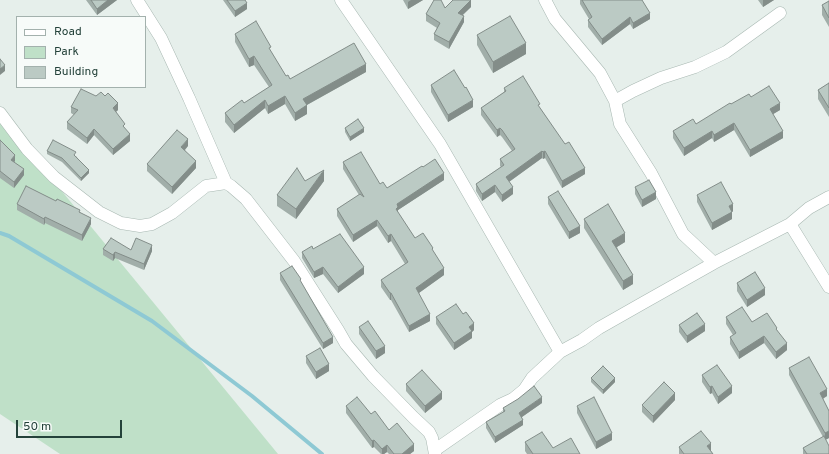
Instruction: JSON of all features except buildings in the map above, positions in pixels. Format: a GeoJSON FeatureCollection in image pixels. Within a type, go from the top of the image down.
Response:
{"type":"FeatureCollection","features":[{"type":"Feature","properties":{"kind":"street"},"geometry":{"type":"LineString","coordinates":[[137,0],[161,38],[226,183],[246,199],[294,261],[346,344],[373,376],[429,432],[435,452],[500,405],[513,399],[524,390],[532,378],[560,352],[714,263],[790,224],[809,208],[829,197]]}},
{"type":"Feature","properties":{"kind":"street"},"geometry":{"type":"LineString","coordinates":[[341,0],[440,144],[560,352]]}},
{"type":"Feature","properties":{"kind":"street"},"geometry":{"type":"LineString","coordinates":[[545,0],[555,19],[600,72],[615,101],[620,124],[650,173],[683,234],[714,263]]}},
{"type":"Feature","properties":{"kind":"street"},"geometry":{"type":"LineString","coordinates":[[615,101],[640,88],[726,52],[780,13]]}},
{"type":"Feature","properties":{"kind":"street"},"geometry":{"type":"LineString","coordinates":[[0,113],[27,149],[54,177],[99,212],[121,223],[140,226],[152,224],[172,212],[206,186],[226,183]]}},
{"type":"Feature","properties":{"kind":"street"},"geometry":{"type":"LineString","coordinates":[[790,224],[829,287]]}},
{"type":"Feature","properties":{"kind":"green space"},"geometry":{"type":"Polygon","coordinates":[[[0,116],[278,454],[60,454],[0,414],[0,116]]]}},
{"type":"Feature","properties":{"kind":"waterway"},"geometry":{"type":"LineString","coordinates":[[0,233],[9,236],[152,321],[252,396],[322,454]]}}]}
